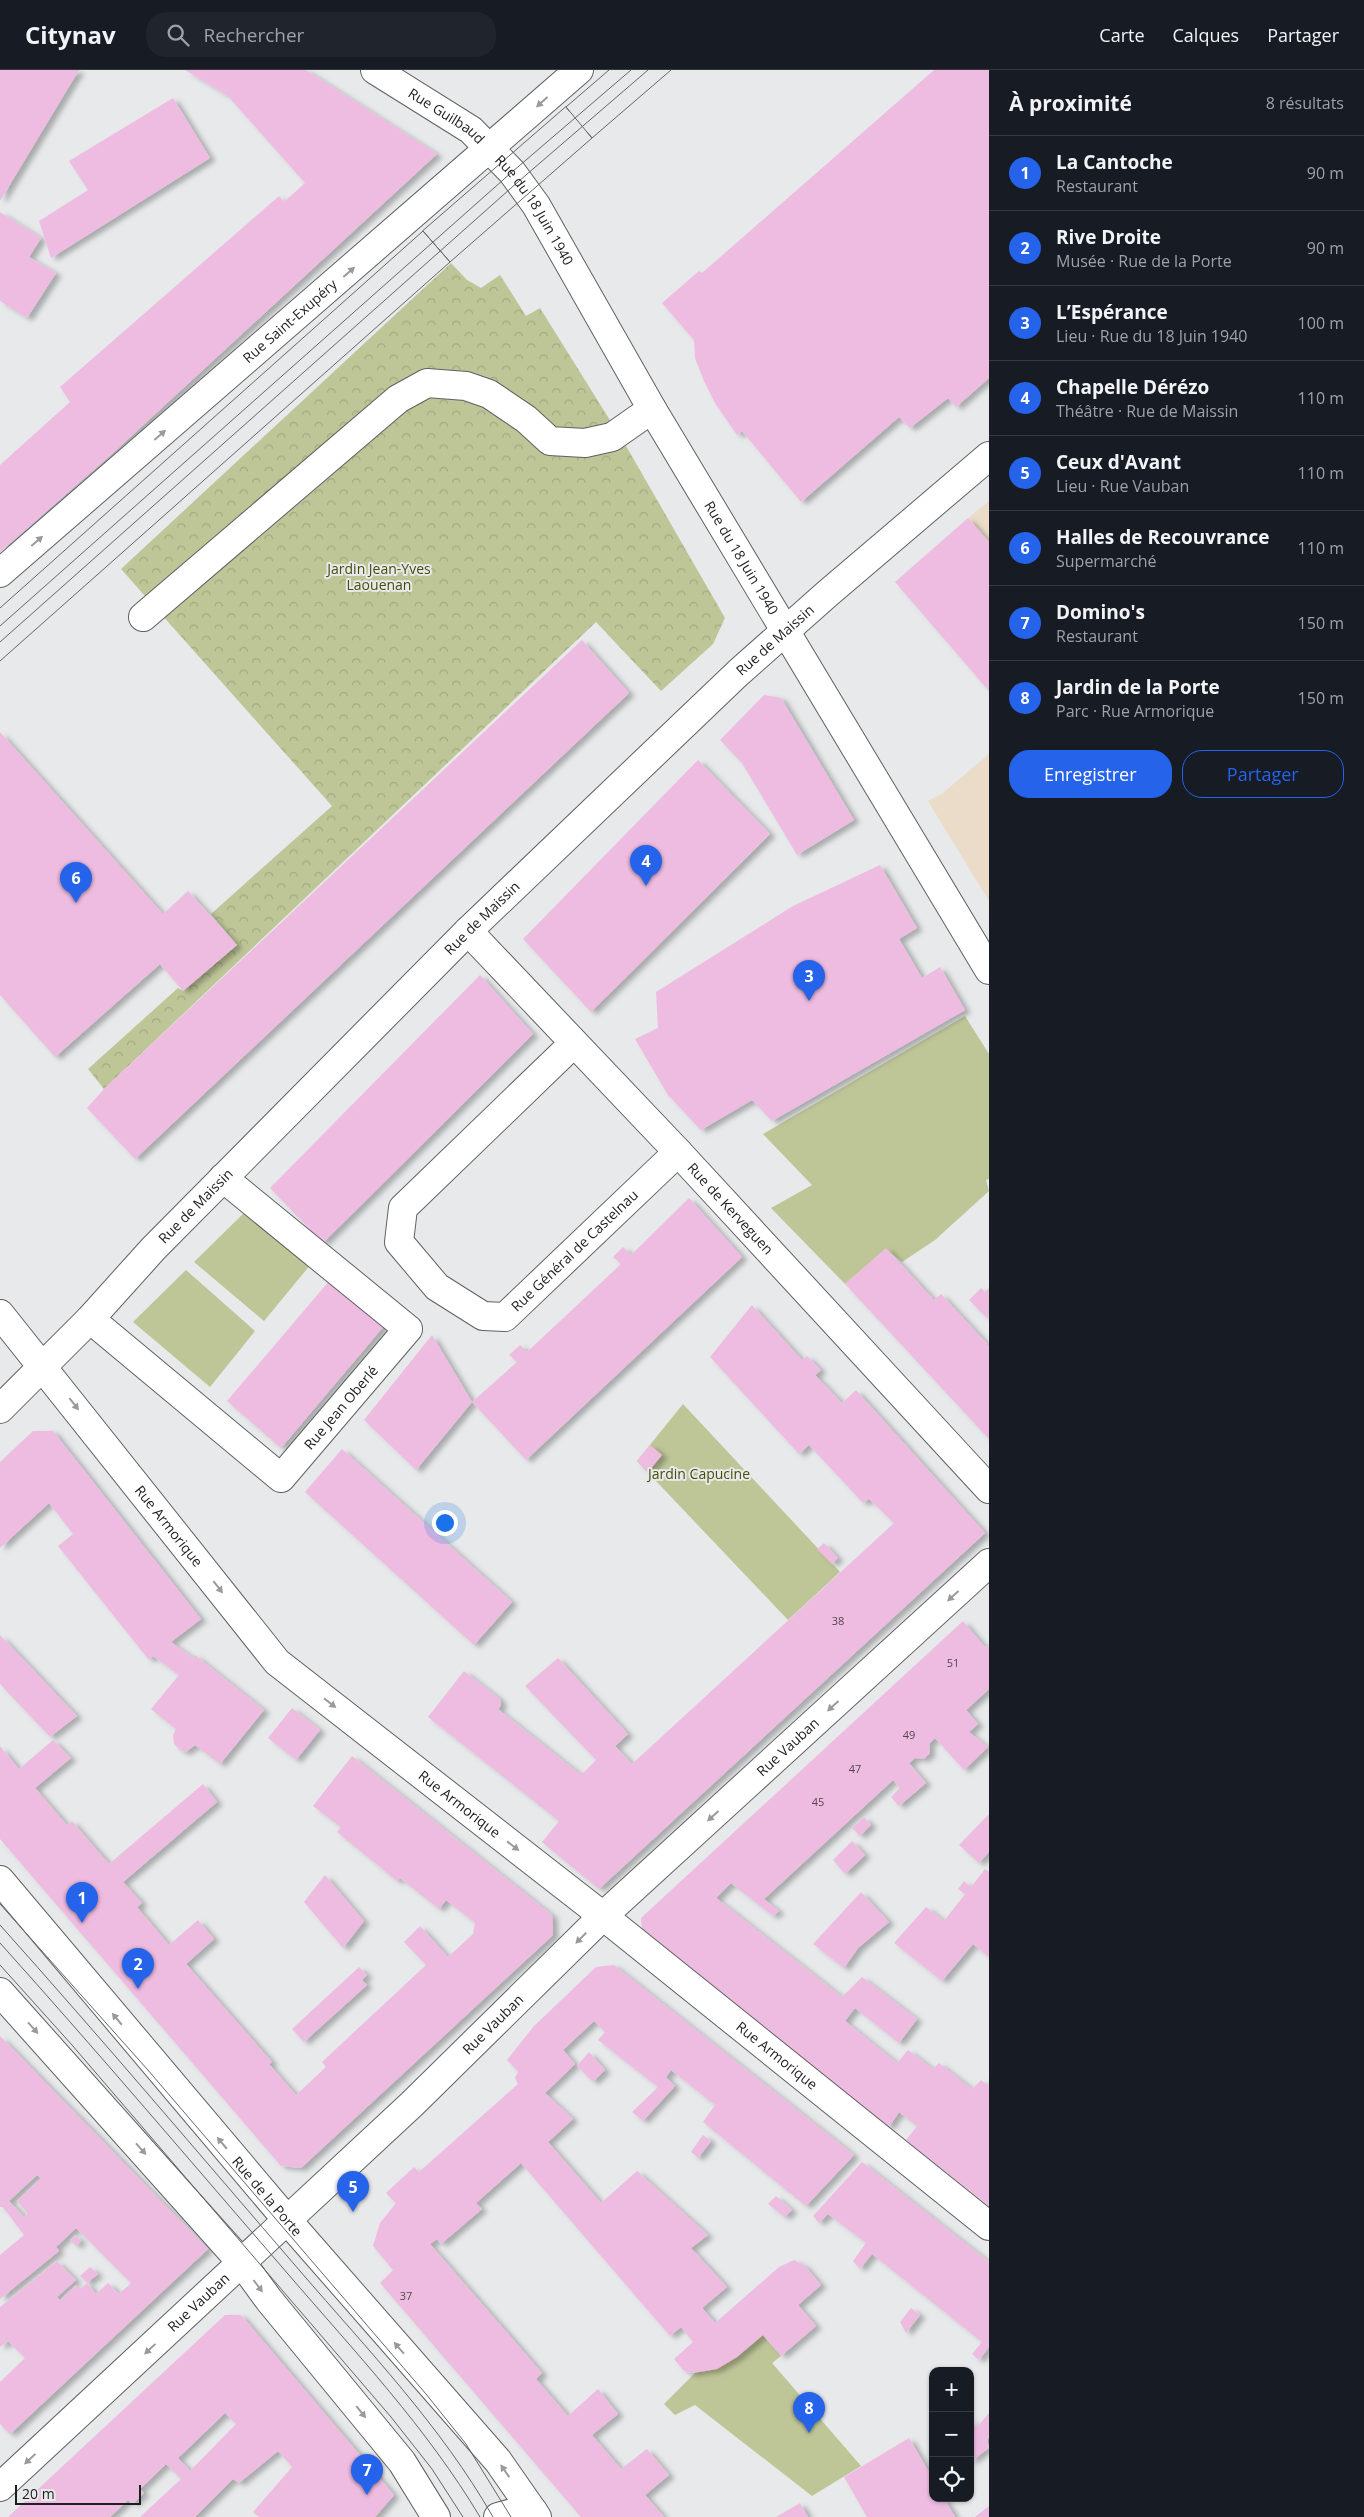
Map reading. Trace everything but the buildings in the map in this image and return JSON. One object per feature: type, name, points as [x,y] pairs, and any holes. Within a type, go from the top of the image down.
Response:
[{"type":"street","name":"Rue Guilbaud","points":[[375,70],[471,130],[491,148]]},
{"type":"street","name":"Rue Saint-Exupéry","points":[[0,573],[580,70]]},
{"type":"street","name":"Rue du 18 Juin 1940","points":[[491,148],[536,205],[652,409],[989,970]]},
{"type":"street","points":[[142,618],[398,399],[427,383],[466,386],[490,394],[526,419],[550,441],[585,444],[612,438],[652,409]]},
{"type":"street","name":"Rue de Maissin","points":[[0,1409],[90,1319],[153,1249],[222,1178],[468,932],[730,682],[786,631],[989,456]]},
{"type":"street","name":"Rue de Kerveguen","points":[[468,932],[678,1152],[989,1490]]},
{"type":"street","name":"Rue Général de Castelnau","points":[[573,1044],[403,1208],[399,1242],[437,1287],[483,1316],[505,1317],[678,1152]]},
{"type":"street","name":"Rue Jean Oberlé","points":[[90,1319],[281,1478],[408,1329],[222,1178]]},
{"type":"street","name":"Rue Armorique","points":[[0,1314],[44,1366],[277,1662],[603,1916],[989,2226]]},
{"type":"street","name":"Rue Vauban","points":[[0,2487],[412,2104],[603,1916],[989,1563]]},
{"type":"street","name":"Rue de la Porte","points":[[0,1880],[287,2220],[498,2461],[535,2514]]},
{"type":"street","points":[[0,1992],[242,2263],[269,2300],[402,2462],[436,2517]]},
{"type":"street","name":"Rue de la Porte","points":[[498,2517],[516,2512],[535,2514]]},
{"type":"shaded area","points":[[989,501],[989,542],[968,518]]},
{"type":"shaded area","points":[[989,754],[989,901],[928,801],[943,793]]},
{"type":"green space","name":"Jardin Jean-Yves Laouenan","points":[[451,263],[467,280],[481,288],[500,275],[526,316],[540,308],[626,446],[725,618],[713,644],[661,691],[596,622],[104,1089],[88,1069],[178,988],[183,991],[237,945],[211,914],[332,806],[121,569]]},
{"type":"green space","points":[[965,1016],[989,1054],[989,1179],[986,1180],[989,1191],[935,1240],[902,1262],[886,1249],[845,1284],[771,1208],[812,1185],[763,1134]]},
{"type":"green space","points":[[246,1211],[311,1264],[264,1321],[194,1262]]},
{"type":"green space","points":[[186,1270],[255,1331],[210,1387],[133,1322]]},
{"type":"green space","name":"Jardin Capucine","points":[[683,1404],[840,1572],[788,1620],[637,1461]]},
{"type":"green space","points":[[763,2335],[781,2356],[772,2363],[861,2466],[812,2496],[695,2405],[675,2415],[664,2404],[696,2372],[717,2368]]},
{"type":"tram line","points":[[569,111],[566,107],[609,70]]},
{"type":"tram line","points":[[0,626],[512,172],[631,70]]},
{"type":"tram line","points":[[0,642],[519,181],[648,70]]},
{"type":"tram line","points":[[587,132],[592,138],[671,70]]},
{"type":"tram line","points":[[566,107],[592,138],[450,262],[423,231],[566,107]]},
{"type":"tram line","points":[[0,608],[423,231],[450,262],[0,661]]},
{"type":"tram line","points":[[0,1904],[147,2069],[426,2394],[466,2444],[511,2517]]},
{"type":"tram line","points":[[0,1925],[427,2420],[473,2484],[493,2517]]},
{"type":"tram line","points":[[0,1943],[109,2066],[389,2391],[437,2452],[480,2517]]},
{"type":"tram line","points":[[0,1965],[72,2045],[391,2417],[432,2469],[463,2517]]},
{"type":"place","name":"Chapelle Dérézo","points":[[646,886]]},
{"type":"place","name":"Halles de Recouvrance","points":[[76,903]]},
{"type":"place","name":"L’Espérance","points":[[809,1001]]},
{"type":"place","name":"La Cantoche","points":[[82,1923]]},
{"type":"place","name":"Rive Droite","points":[[138,1989]]},
{"type":"place","name":"Ceux d'Avant","points":[[353,2212]]},
{"type":"place","name":"Jardin de la Porte","points":[[809,2433]]},
{"type":"place","name":"Domino's","points":[[367,2495]]}]
